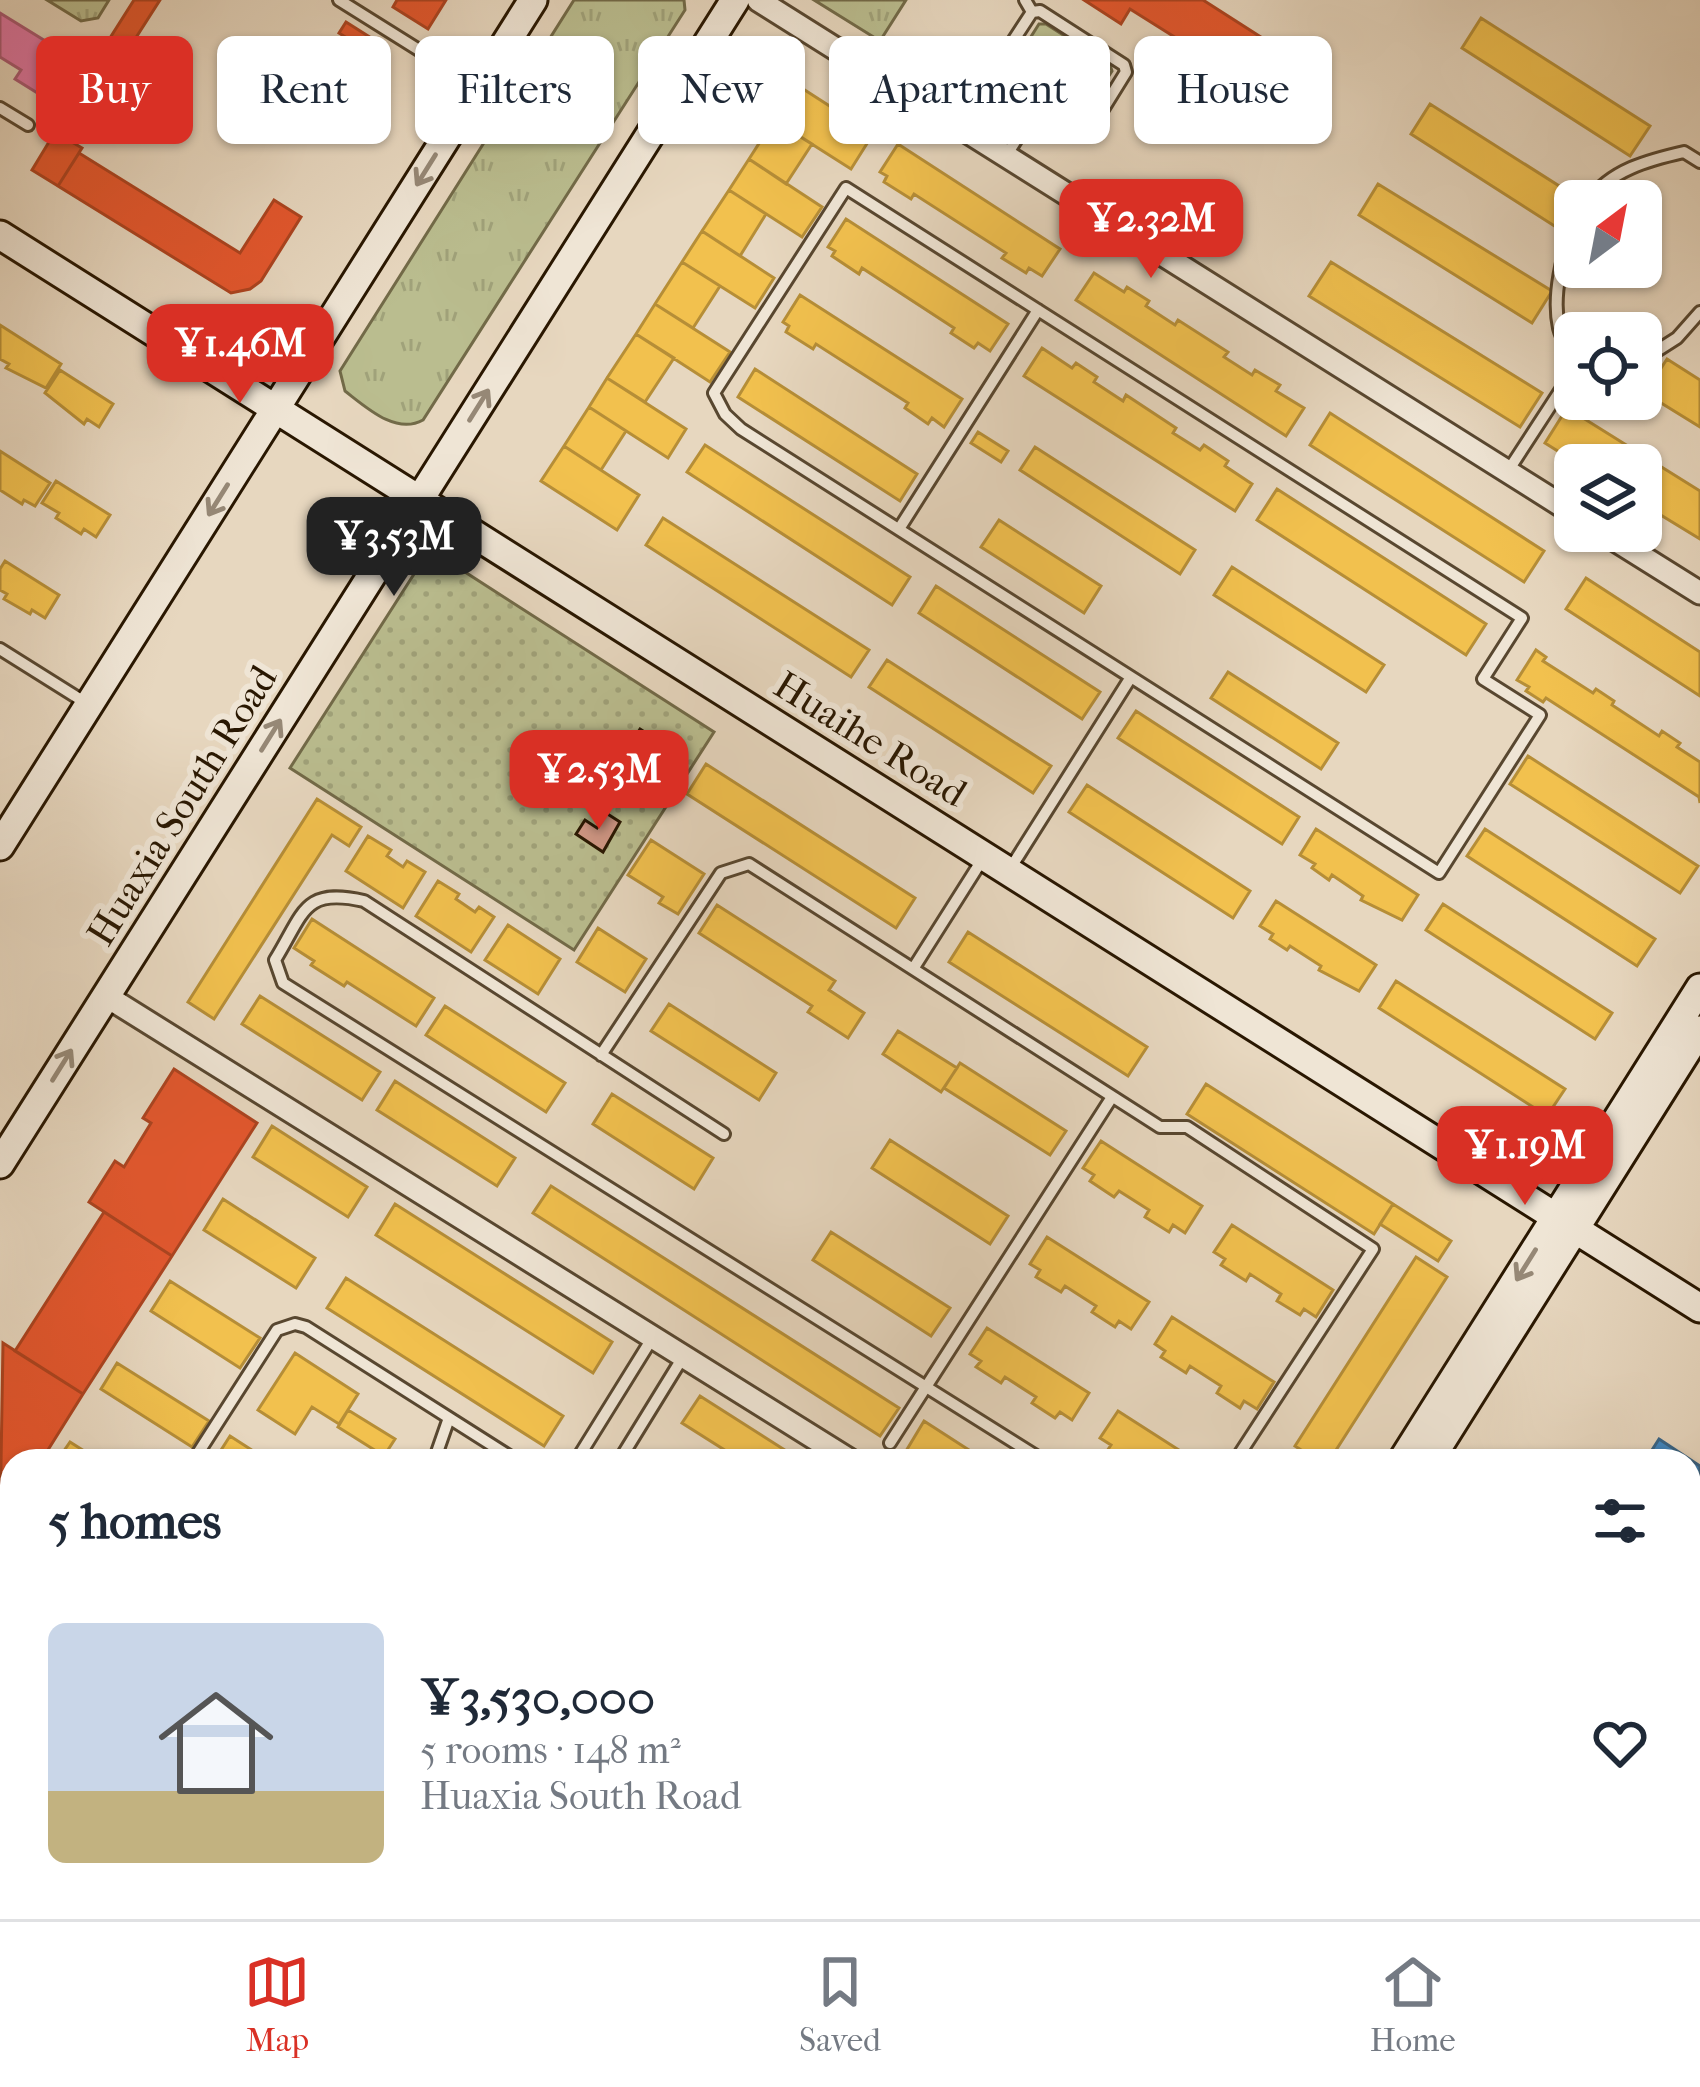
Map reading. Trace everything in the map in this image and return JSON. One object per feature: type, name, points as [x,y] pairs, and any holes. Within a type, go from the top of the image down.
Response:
[{"type":"street","points":[[510,36],[533,0]]},
{"type":"street","name":"Huaxia South Road","points":[[0,1164],[735,0]]},
{"type":"street","points":[[758,0],[1554,501]]},
{"type":"street","points":[[0,846],[442,144]]},
{"type":"street","name":"Huaihe Road","points":[[0,235],[1700,1308]]},
{"type":"street","points":[[1635,552],[1700,593]]},
{"type":"street","points":[[1436,1449],[1700,988]]},
{"type":"street","points":[[106,996],[832,1449]]},
{"type":"street","points":[[1410,1449],[1700,1030]]},
{"type":"lane","points":[[338,0],[415,48]]},
{"type":"lane","points":[[1013,36],[1028,6],[1080,36]]},
{"type":"lane","points":[[1110,55],[1124,64],[1126,72],[1110,98]]},
{"type":"lane","points":[[0,108],[28,125]]},
{"type":"lane","points":[[1006,156],[1014,144]]},
{"type":"lane","points":[[1612,180],[1645,161],[1684,152],[1700,162]]},
{"type":"lane","points":[[846,188],[1038,310],[1522,618],[1483,679],[1540,716],[1439,873],[742,429],[725,414],[714,393],[846,188]]},
{"type":"lane","points":[[899,529],[1038,310]]},
{"type":"lane","points":[[1662,348],[1700,312]]},
{"type":"lane","points":[[1508,472],[1554,399]]},
{"type":"lane","points":[[0,649],[89,705]]},
{"type":"lane","points":[[913,969],[996,864],[1131,676]]},
{"type":"lane","points":[[602,1054],[722,873],[749,864],[1160,1127],[1187,1127],[1373,1249],[1243,1449]]},
{"type":"lane","points":[[724,1134],[364,902],[336,895],[319,897],[309,905],[275,960],[283,983],[1025,1449]]},
{"type":"lane","points":[[890,1443],[1112,1096]]},
{"type":"lane","points":[[201,1449],[277,1330],[295,1324],[498,1449]]},
{"type":"lane","points":[[583,1449],[652,1337]]},
{"type":"lane","points":[[626,1449],[683,1357]]},
{"type":"lane","points":[[438,1449],[449,1418]]},
{"type":"green space","points":[[47,0],[109,0],[98,18],[81,21]]},
{"type":"green space","points":[[574,0],[684,0],[685,10],[668,36],[638,36],[638,84],[614,121],[614,36],[551,36]]},
{"type":"green space","points":[[814,0],[906,0],[883,36],[872,36]]},
{"type":"green space","points":[[1039,24],[1046,24],[1065,36],[1031,36]]},
{"type":"green space","points":[[483,144],[599,144],[423,420],[403,424],[382,418],[345,391],[340,371]]},
{"type":"green space","points":[[440,561],[454,565],[714,732],[574,950],[290,768],[416,571]]},
{"type":"building: Homes","points":[[1481,18],[1650,126],[1630,156],[1462,48]]},
{"type":"building: Homes","points":[[805,90],[829,106],[829,144],[867,144],[851,169],[805,140]]},
{"type":"building: Homes","points":[[1430,104],[1554,183],[1554,226],[1411,134]]},
{"type":"building: Homes","points":[[805,140],[812,144],[786,184],[749,159],[759,144],[805,144]]},
{"type":"building: Homes","points":[[898,144],[1060,249],[1042,276],[1029,268],[1026,273],[1002,258],[1006,253],[914,194],[911,199],[884,182],[887,176],[880,172]]},
{"type":"building: Homes","points":[[749,159],[822,207],[802,237],[729,190]]},
{"type":"building: Homes","points":[[1378,184],[1552,291],[1532,323],[1359,215]]},
{"type":"building: Homes","points":[[729,190],[766,214],[740,256],[702,231]]},
{"type":"building: Homes","points":[[846,219],[1008,324],[990,351],[978,343],[974,348],[951,333],[954,328],[862,268],[859,274],[832,256],[835,251],[828,247]]},
{"type":"building: Homes","points":[[702,231],[774,278],[755,308],[682,262]]},
{"type":"building: Homes","points":[[682,262],[720,286],[693,328],[655,304]]},
{"type":"building: Homes","points":[[1331,262],[1542,393],[1520,427],[1309,296]]},
{"type":"building: Homes","points":[[1094,273],[1124,292],[1127,287],[1175,325],[1178,320],[1228,352],[1224,357],[1252,375],[1255,370],[1280,385],[1276,391],[1304,408],[1286,436],[1076,300]]},
{"type":"building: Homes","points":[[800,295],[962,399],[944,427],[932,418],[928,424],[905,408],[908,403],[816,344],[813,349],[786,332],[789,326],[783,322]]},
{"type":"building: Homes","points":[[655,304],[730,352],[710,382],[636,334]]},
{"type":"building: Homes","points":[[0,325],[61,364],[46,388],[6,368],[9,364],[0,359]]},
{"type":"building: Homes","points":[[636,334],[674,358],[645,402],[607,378]]},
{"type":"building: Homes","points":[[1042,348],[1072,368],[1076,363],[1123,401],[1126,395],[1200,450],[1204,445],[1228,461],[1225,466],[1252,484],[1235,511],[1024,376]]},
{"type":"building: Homes","points":[[1667,359],[1700,380],[1700,427],[1662,404],[1662,367]]},
{"type":"building: Homes","points":[[755,369],[917,474],[900,501],[738,397]]},
{"type":"building: Homes","points":[[60,370],[113,404],[99,427],[87,419],[84,424],[45,393]]},
{"type":"building: Homes","points":[[607,378],[686,429],[668,458],[589,407]]},
{"type":"building: Homes","points":[[589,407],[626,431],[601,470],[564,446]]},
{"type":"building: Homes","points":[[1330,413],[1544,551],[1524,582],[1310,445]]},
{"type":"building: Homes","points":[[1559,420],[1586,420],[1625,444],[1554,444],[1554,449],[1545,443]]},
{"type":"building: Homes","points":[[978,432],[1008,451],[1001,462],[971,443]]},
{"type":"building: Homes","points":[[705,445],[910,577],[892,605],[687,472]]},
{"type":"building: Homes","points":[[564,446],[639,495],[617,530],[541,481]]},
{"type":"building: Homes","points":[[1035,447],[1195,550],[1180,574],[1020,470]]},
{"type":"building: Homes","points":[[0,451],[50,483],[35,506],[0,490]]},
{"type":"building: Homes","points":[[1662,467],[1700,491],[1700,539],[1662,516]]},
{"type":"building: Homes","points":[[56,481],[110,515],[96,537],[84,529],[81,534],[42,503]]},
{"type":"building: Homes","points":[[1277,489],[1486,624],[1466,655],[1257,520]]},
{"type":"building: Homes","points":[[663,518],[869,650],[851,677],[646,545]]},
{"type":"building: Homes","points":[[999,520],[1101,586],[1084,613],[981,547]]},
{"type":"building: Homes","points":[[5,561],[59,595],[45,618],[4,599],[7,594],[0,590],[0,569]]},
{"type":"building: Homes","points":[[1232,567],[1384,665],[1366,692],[1214,595]]},
{"type":"building: Homes","points":[[1586,578],[1700,652],[1700,696],[1566,609]]},
{"type":"building: Homes","points":[[936,586],[1100,692],[1082,719],[919,613]]},
{"type":"building: Homes","points":[[1536,650],[1546,657],[1543,661],[1593,693],[1596,689],[1659,736],[1662,731],[1680,743],[1677,747],[1700,762],[1700,803],[1699,797],[1546,698],[1543,702],[1526,691],[1529,687],[1517,680]]},
{"type":"building: Homes","points":[[887,660],[1051,766],[1033,793],[869,687]]},
{"type":"building: Homes","points":[[1228,672],[1338,743],[1321,769],[1211,698]]},
{"type":"building: Homes","points":[[1136,711],[1299,817],[1282,844],[1118,738]]},
{"type":"building: Homes","points":[[1528,756],[1698,866],[1680,893],[1510,784]]},
{"type":"building: Homes","points":[[706,764],[915,898],[896,928],[687,794]]},
{"type":"building: Homes","points":[[1087,785],[1250,891],[1233,918],[1069,812]]},
{"type":"building: Homes","points":[[317,799],[361,827],[349,846],[332,835],[214,1019],[188,1002]]},
{"type":"building: Homes","points":[[1316,829],[1418,895],[1402,920],[1361,900],[1363,896],[1332,875],[1329,880],[1312,868],[1315,864],[1300,855]]},
{"type":"building: Homes","points":[[1485,829],[1655,939],[1637,966],[1467,856]]},
{"type":"building: Homes","points":[[368,836],[391,850],[387,856],[403,867],[407,861],[425,872],[403,908],[346,871]]},
{"type":"building: Homes","points":[[651,840],[704,874],[678,914],[659,903],[663,897],[628,875]]},
{"type":"building: Homes","points":[[438,881],[475,912],[479,907],[494,917],[471,952],[416,916]]},
{"type":"building: Homes","points":[[1276,901],[1376,965],[1359,991],[1319,970],[1321,966],[1290,946],[1287,950],[1270,939],[1273,934],[1260,926]]},
{"type":"building: Homes","points":[[1443,904],[1612,1013],[1595,1039],[1426,930]]},
{"type":"building: Homes","points":[[717,905],[835,981],[829,990],[864,1013],[848,1038],[808,1012],[812,1006],[699,933]]},
{"type":"building: Homes","points":[[312,919],[434,998],[416,1026],[311,965],[314,961],[294,948]]},
{"type":"building: Homes","points":[[508,925],[560,959],[538,994],[485,960]]},
{"type":"building: Homes","points":[[598,928],[646,959],[625,992],[577,962]]},
{"type":"building: Homes","points":[[968,932],[1147,1047],[1128,1076],[949,962]]},
{"type":"building: Homes","points":[[1396,981],[1565,1089],[1547,1116],[1379,1008]]},
{"type":"building: Homes","points":[[260,996],[380,1072],[362,1100],[242,1024]]},
{"type":"building: Homes","points":[[669,1004],[776,1073],[759,1100],[651,1031]]},
{"type":"building: Homes","points":[[445,1006],[565,1083],[546,1112],[426,1035]]},
{"type":"building: Homes","points":[[898,1031],[957,1068],[941,1092],[883,1054]]},
{"type":"building: Homes","points":[[960,1063],[1066,1131],[1050,1155],[944,1088]]},
{"type":"building: Homes","points":[[395,1081],[515,1158],[497,1186],[377,1110]]},
{"type":"building: Homes","points":[[1206,1084],[1393,1204],[1374,1234],[1187,1114]]},
{"type":"building: Homes","points":[[612,1094],[713,1158],[694,1189],[593,1124]]},
{"type":"building: Homes","points":[[272,1126],[367,1187],[348,1217],[253,1157]]},
{"type":"building: Homes","points":[[890,1140],[1008,1216],[990,1244],[872,1168]]},
{"type":"building: Homes","points":[[1101,1141],[1202,1206],[1185,1233],[1173,1225],[1169,1232],[1145,1217],[1149,1210],[1119,1191],[1114,1197],[1090,1181],[1094,1175],[1083,1168]]},
{"type":"building: Homes","points":[[551,1186],[899,1408],[880,1436],[533,1213]]},
{"type":"building: Homes","points":[[223,1199],[315,1258],[296,1288],[204,1230]]},
{"type":"building: Homes","points":[[395,1204],[612,1342],[593,1373],[376,1235]]},
{"type":"building: Homes","points":[[1393,1204],[1451,1241],[1438,1261],[1380,1224]]},
{"type":"building: Homes","points":[[1232,1225],[1333,1290],[1316,1317],[1304,1309],[1300,1315],[1277,1301],[1281,1294],[1250,1274],[1246,1281],[1221,1265],[1225,1259],[1214,1252]]},
{"type":"building: Homes","points":[[831,1232],[950,1308],[931,1336],[813,1260]]},
{"type":"building: Homes","points":[[1047,1237],[1149,1302],[1131,1329],[1119,1321],[1115,1327],[1092,1312],[1096,1306],[1065,1286],[1061,1292],[1036,1277],[1040,1270],[1030,1264]]},
{"type":"building: Homes","points":[[1416,1257],[1447,1277],[1337,1449],[1295,1446]]},
{"type":"building: Homes","points":[[346,1278],[563,1416],[544,1446],[327,1308]]},
{"type":"building: Homes","points":[[170,1281],[260,1338],[240,1368],[151,1311]]},
{"type":"building: Homes","points":[[1172,1317],[1274,1382],[1257,1409],[1244,1401],[1240,1408],[1217,1393],[1221,1386],[1190,1366],[1186,1373],[1161,1357],[1165,1351],[1155,1344]]},
{"type":"building: Homes","points":[[987,1328],[1089,1393],[1072,1420],[1060,1412],[1055,1418],[1032,1403],[1036,1397],[1005,1377],[1001,1383],[976,1367],[981,1361],[970,1354]]},
{"type":"building: Homes","points":[[295,1353],[358,1394],[339,1424],[312,1407],[295,1434],[258,1410]]},
{"type":"building: Homes","points":[[117,1363],[209,1421],[192,1447],[101,1389]]},
{"type":"building: Homes","points":[[700,1396],[783,1449],[723,1449],[682,1423]]},
{"type":"building: Homes","points":[[348,1410],[395,1439],[389,1449],[373,1449],[338,1427]]},
{"type":"building: Homes","points":[[1118,1411],[1177,1449],[1108,1449],[1111,1445],[1100,1438]]},
{"type":"building: Homes","points":[[924,1421],[967,1449],[907,1449]]},
{"type":"building: Homes","points":[[230,1436],[250,1449],[222,1449]]},
{"type":"building: Shops","points":[[134,0],[160,0],[137,36],[111,36]]},
{"type":"building: Shops","points":[[397,0],[446,0],[428,29],[393,7]]},
{"type":"building: Shops","points":[[1084,0],[1203,0],[1259,36],[1173,36],[1130,9],[1121,24]]},
{"type":"building: Shops","points":[[346,22],[368,36],[344,36],[339,33]]},
{"type":"building: Shops","points":[[48,144],[82,148],[58,186],[32,170]]},
{"type":"building: Shops","points":[[79,153],[240,253],[274,200],[301,217],[261,281],[231,293],[58,186]]},
{"type":"building: Shops","points":[[174,1069],[257,1123],[172,1256],[89,1202],[115,1161],[124,1167],[151,1123],[143,1118]]},
{"type":"building: Shops","points":[[104,1212],[172,1256],[83,1394],[15,1351]]},
{"type":"building: Shops","points":[[3,1343],[83,1394],[49,1449],[1,1449]]},
{"type":"building: Schools","points":[[1659,1439],[1674,1449],[1653,1449]]},
{"type":"building: Health","points":[[0,13],[37,36],[36,92],[15,79],[21,70],[0,57]]},
{"type":"building: Other","points":[[640,729],[664,745],[646,773],[622,758]]},
{"type":"building: Other","points":[[606,813],[620,822],[603,852],[576,834],[585,820],[597,828]]}]
